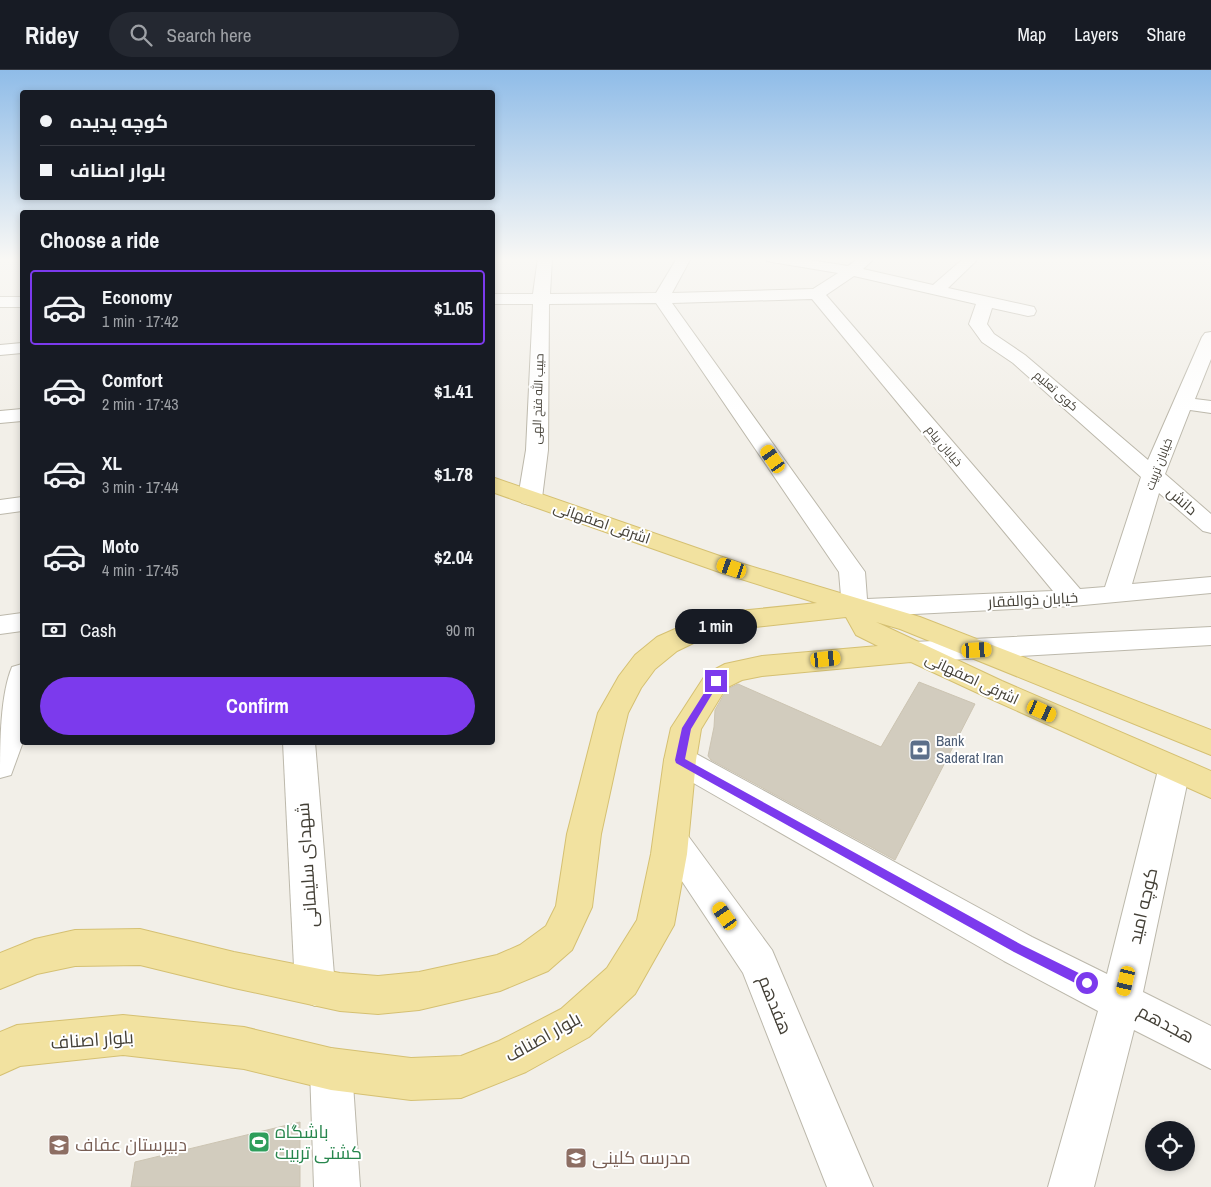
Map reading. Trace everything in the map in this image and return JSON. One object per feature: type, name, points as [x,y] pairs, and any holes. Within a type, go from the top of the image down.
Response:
[{"type":"main road","name":"اشرفی اصفهانی","points":[[495,485],[732,568],[910,624],[1211,743]]},
{"type":"main road","name":"اشرفی اصفهانی","points":[[855,608],[866,629],[1174,770],[1211,785]]},
{"type":"main road","points":[[0,972],[35,957],[75,948],[140,947],[315,987],[340,992],[378,995],[419,991],[500,973],[534,958],[559,938],[574,907],[584,834],[613,714],[629,683],[645,662],[667,644],[701,628],[729,621],[855,608]]},
{"type":"main road","name":"بلوار اصناف","points":[[0,1054],[18,1046],[123,1035],[244,1048],[331,1069],[410,1079],[461,1077],[511,1057],[575,1023],[621,982],[655,925],[671,839],[680,760],[686,728],[716,681],[735,672],[762,666],[914,652]]},
{"type":"street","name":"حبیب الله فتح الهی","points":[[530,498],[537,450],[541,310]]},
{"type":"street","points":[[670,310],[852,572],[855,608]]},
{"type":"street","name":"خیابان پیام","points":[[830,310],[1073,598]]},
{"type":"street","name":"کوی تعلیم","points":[[981,310],[978,324],[988,338],[1019,359],[1152,476]]},
{"type":"street","name":"خیابان تربیت","points":[[1116,594],[1152,476],[1211,337]]},
{"type":"street","points":[[0,350],[20,348]]},
{"type":"street","points":[[1184,403],[1211,408]]},
{"type":"street","points":[[0,417],[20,415]]},
{"type":"street","name":"دانش","points":[[1152,476],[1211,526]]},
{"type":"street","points":[[0,507],[20,504]]},
{"type":"street","name":"خیابان ذوالفقار","points":[[855,608],[1073,598],[1211,585]]},
{"type":"street","points":[[0,625],[20,622]]},
{"type":"street","points":[[914,652],[1211,636]]},
{"type":"street","points":[[0,766],[16,734],[20,694]]},
{"type":"street","name":"شهدای سلیمانی","points":[[299,745],[315,987]]},
{"type":"street","name":"هجدهم","points":[[680,760],[1018,949],[1122,1000],[1211,1048]]},
{"type":"street","name":"کوچه امید","points":[[1071,1187],[1122,1000],[1174,770]]},
{"type":"street","name":"هفدهم","points":[[671,839],[758,963],[850,1187]]},
{"type":"street","points":[[331,1069],[336,1187]]},
{"type":"building","points":[[919,682],[975,704],[895,860],[711,760],[708,756],[714,727],[715,710],[727,689],[738,684],[881,747]]},
{"type":"building","name":"باشگاه کشتی تربیت","points":[[300,1122],[300,1187],[131,1187],[135,1162]]},
{"type":"place","name":"Bank Saderat Iran","points":[[920,750]]},
{"type":"place","name":"باشگاه کشتی تربیت","points":[[259,1142]]},
{"type":"place","name":"دبیرستان عفاف","points":[[59,1145]]},
{"type":"place","name":"مدرسه کلینی","points":[[576,1158]]},
{"type":"route","points":[[716,681],[686,728],[680,760],[1018,949],[1087,983]]}]
